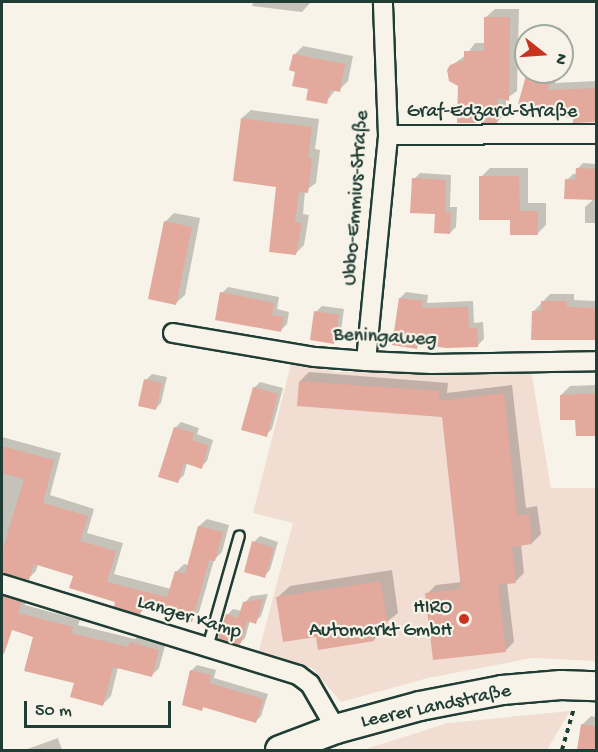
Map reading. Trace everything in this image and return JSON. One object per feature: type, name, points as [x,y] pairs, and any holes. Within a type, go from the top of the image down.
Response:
[{"type":"main road","name":"Leerer Landstraße","points":[[280,750],[336,729],[420,706],[502,690],[589,686]]},
{"type":"street","name":"Ubbo-Emmius-Straße","points":[[366,361],[388,135],[383,2]]},
{"type":"street","name":"Graf-Edzard-Straße","points":[[388,135],[597,134]]},
{"type":"street","name":"Beningaweg","points":[[173,333],[315,357],[366,361],[432,364],[597,362]]},
{"type":"street","name":"Langer Kamp","points":[[2,584],[298,675],[310,684],[336,729]]},
{"type":"lane","points":[[207,647],[239,535]]},
{"type":"path","points":[[562,750],[589,686]]},
{"type":"shaded area","points":[[291,364],[339,372],[531,371],[551,488],[596,488],[596,661],[532,658],[428,678],[341,702],[312,668],[258,654],[293,523],[253,513]]},
{"type":"shaded area","points":[[570,711],[547,750],[363,750],[448,723]]},
{"type":"building","points":[[484,17],[510,17],[509,101],[498,98],[497,123],[457,123],[458,86],[449,81],[447,70],[450,65],[464,60],[464,51],[484,51]]},
{"type":"building","points":[[293,54],[345,64],[340,92],[330,90],[327,104],[306,100],[308,89],[292,86],[295,72],[289,70]]},
{"type":"building","points":[[524,84],[550,84],[548,90],[597,88],[597,122],[573,123],[573,119],[518,104]]},
{"type":"building","points":[[241,118],[312,127],[308,157],[312,158],[308,193],[299,192],[295,222],[302,223],[296,255],[269,252],[276,187],[233,181]]},
{"type":"building","points":[[576,168],[597,169],[597,200],[564,199],[565,179],[575,180]]},
{"type":"building","points":[[479,176],[519,176],[520,211],[538,211],[538,235],[510,235],[510,220],[479,220]]},
{"type":"building","points":[[412,178],[446,180],[445,212],[451,213],[450,234],[434,233],[435,214],[410,213]]},
{"type":"building","points":[[164,221],[192,227],[176,305],[148,299]]},
{"type":"building","points":[[220,292],[274,303],[272,315],[284,317],[281,332],[215,320]]},
{"type":"building","points":[[399,298],[423,301],[422,308],[468,307],[469,328],[477,328],[478,347],[446,348],[418,344],[417,349],[392,345]]},
{"type":"building","points":[[541,301],[567,301],[567,307],[597,308],[597,340],[531,340],[532,311],[541,311]]},
{"type":"building","points":[[314,311],[339,315],[334,344],[310,340]]},
{"type":"building","points":[[144,379],[162,383],[156,410],[138,406]]},
{"type":"building","points":[[299,381],[440,391],[439,401],[504,393],[517,516],[529,514],[532,544],[512,547],[516,583],[498,585],[506,652],[433,660],[425,593],[461,589],[442,417],[297,406]]},
{"type":"building","points":[[253,387],[278,394],[267,437],[241,430]]},
{"type":"building","points":[[597,393],[597,436],[576,436],[575,420],[560,420],[560,395]]},
{"type":"building","points":[[174,427],[194,433],[192,440],[208,445],[202,469],[184,463],[178,483],[158,477]]},
{"type":"building","points":[[2,446],[54,460],[43,503],[88,516],[80,541],[116,551],[107,582],[167,597],[175,571],[185,574],[198,526],[223,532],[215,561],[209,560],[192,622],[142,607],[140,615],[114,607],[115,602],[69,588],[73,576],[34,564],[29,580],[2,573],[2,552],[24,479],[2,473]]},
{"type":"building","points":[[252,541],[274,548],[265,578],[244,572]]},
{"type":"building","points":[[381,581],[388,626],[372,628],[374,641],[318,650],[316,637],[283,642],[276,597]]},
{"type":"building","points":[[2,596],[22,602],[18,613],[73,627],[71,633],[128,647],[130,642],[159,650],[152,677],[113,667],[103,706],[70,697],[74,683],[24,671],[33,637],[12,630],[4,654],[2,653]]},
{"type":"building","points":[[263,599],[256,624],[247,621],[240,645],[218,639],[226,614],[238,618],[243,602]]},
{"type":"building","points":[[190,670],[211,675],[209,683],[263,699],[256,723],[203,707],[202,711],[182,705]]},
{"type":"building","points":[[581,724],[597,727],[597,750],[577,750]]},
{"type":"place","name":"HIRO Automarkt GmbH","points":[[464,619]]}]
